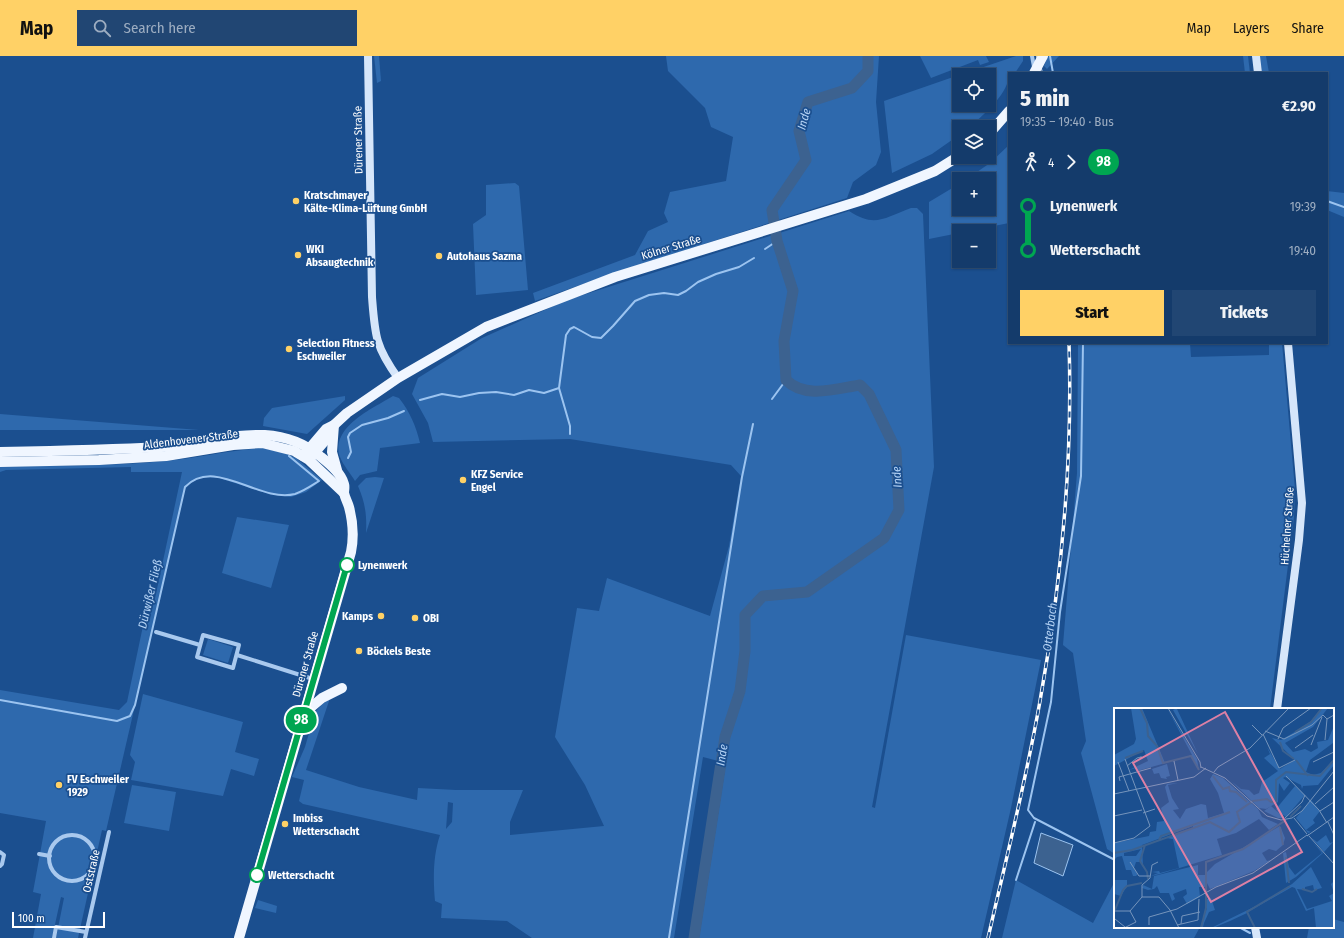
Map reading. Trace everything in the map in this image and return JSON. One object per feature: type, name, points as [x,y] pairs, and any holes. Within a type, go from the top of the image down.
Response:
[{"type":"main road","points":[[1034,71],[1043,56]]},
{"type":"main road","points":[[996,126],[1008,112]]},
{"type":"main road","name":"Kölner Straße","points":[[398,378],[486,327],[539,305],[615,277],[866,199],[935,171],[952,160]]},
{"type":"main road","points":[[309,454],[326,429],[334,425],[347,413],[398,378]]},
{"type":"main road","points":[[334,425],[332,452],[338,472]]},
{"type":"main road","name":"Aldenhovener Straße","points":[[0,452],[96,451],[166,447],[231,436],[263,434],[289,439],[309,454],[344,493]]},
{"type":"main road","name":"Aldenhovener Straße","points":[[0,462],[99,460],[166,456],[233,445],[262,443],[309,454]]},
{"type":"main road","name":"Dürener Straße","points":[[238,938],[353,543],[352,520],[344,493],[345,485],[338,472],[309,454]]},
{"type":"main road","points":[[303,714],[322,698],[342,688]]},
{"type":"street","name":"Dürener Straße","points":[[368,56],[372,291],[375,331],[380,350],[398,378]]},
{"type":"street","points":[[1032,56],[1034,71]]},
{"type":"street","points":[[1256,56],[1258,72]]},
{"type":"street","name":"Hüchelner Straße","points":[[1277,708],[1298,554],[1302,503],[1288,344]]},
{"type":"street","points":[[156,632],[200,645]]},
{"type":"street","points":[[203,635],[240,646],[237,655],[233,668],[197,657],[203,635]]},
{"type":"street","points":[[237,655],[313,679]]},
{"type":"street","name":"Oststraße","points":[[85,938],[109,832]]},
{"type":"street","points":[[66,836],[81,837],[92,847],[95,856],[92,869],[84,877],[75,881],[67,880],[58,875],[50,863],[50,856],[51,849],[57,842],[66,836]]},
{"type":"street","points":[[0,852],[4,855],[0,866]]},
{"type":"street","points":[[39,854],[50,856]]},
{"type":"street","points":[[94,864],[102,865]]},
{"type":"street","points":[[54,938],[56,928],[86,932]]},
{"type":"street","points":[[1255,928],[1257,938]]},
{"type":"shaded area","points":[[374,56],[379,56],[381,81],[377,83]]},
{"type":"shaded area","points":[[666,56],[879,56],[876,102],[881,152],[876,165],[853,182],[847,198],[614,273],[535,301],[533,293],[635,255],[648,231],[668,222],[664,213],[670,192],[726,181],[733,137],[711,127],[705,108],[668,71]]},
{"type":"shaded area","points":[[920,56],[986,56],[989,62],[980,65],[978,60],[957,68],[952,68],[952,70],[931,78]]},
{"type":"shaded area","points":[[1016,56],[1023,56],[1023,61],[1016,72],[1008,72],[1008,81],[996,102],[996,68],[981,68]]},
{"type":"shaded area","points":[[1048,56],[1059,56],[1047,69],[1044,66]]},
{"type":"shaded area","points":[[1243,56],[1248,56],[1250,72],[1245,72]]},
{"type":"shaded area","points":[[1260,56],[1266,56],[1269,72],[1262,72]]},
{"type":"shaded area","points":[[952,77],[952,112],[986,112],[978,120],[952,120],[952,140],[932,154],[892,173],[884,101]]},
{"type":"shaded area","points":[[1008,146],[1008,223],[996,226],[996,224],[952,224],[952,234],[929,239],[929,202],[952,188],[952,216],[996,216],[996,172],[977,172],[989,164],[996,164],[996,157]]},
{"type":"shaded area","points":[[515,183],[519,186],[528,290],[476,295],[473,224],[486,215],[486,185]]},
{"type":"shaded area","points":[[1328,191],[1344,193],[1344,217],[1328,210]]},
{"type":"shaded area","points":[[911,208],[917,208],[923,214],[934,467],[872,807],[875,808],[906,635],[1041,660],[1011,808],[981,938],[699,938],[726,763],[703,757],[674,938],[532,938],[507,921],[441,918],[442,904],[435,901],[434,885],[435,859],[440,835],[303,804],[299,801],[304,780],[292,777],[305,747],[315,712],[331,695],[306,770],[359,787],[417,800],[418,788],[456,790],[523,790],[510,822],[510,835],[604,826],[585,785],[555,737],[577,608],[599,611],[607,578],[710,616],[729,546],[741,476],[731,465],[570,439],[433,442],[428,423],[412,394],[418,378],[482,338],[567,300],[849,211],[866,219],[880,220]],"holes":[[[448,802],[453,803],[452,822],[446,829]]]},
{"type":"shaded area","points":[[1078,344],[1190,344],[1191,357],[1269,355],[1269,344],[1282,344],[1295,489],[1294,517],[1270,708],[1114,708],[1114,853],[1107,849],[1081,753],[1086,741],[1073,653],[1063,645],[1077,473]]},
{"type":"shaded area","points":[[345,396],[345,400],[307,434],[263,426],[264,418],[272,408]]},
{"type":"shaded area","points":[[393,396],[399,398],[409,414],[417,431],[420,443],[380,448],[377,471],[360,475],[355,481],[340,457],[339,446],[341,437],[355,420]]},
{"type":"shaded area","points":[[0,414],[199,430],[0,430]]},
{"type":"shaded area","points":[[262,448],[285,453],[296,458],[322,480],[306,492],[291,497],[266,493],[219,478],[203,477],[190,483],[185,489],[106,831],[102,830],[78,938],[56,938],[64,898],[61,897],[52,938],[33,938],[41,894],[33,892],[46,821],[0,813],[0,690],[119,710],[127,702],[148,602],[154,603],[182,472],[131,472],[131,467],[6,470],[0,472],[0,466],[144,463]]},
{"type":"shaded area","points":[[366,478],[384,478],[366,533],[365,509],[358,486]]},
{"type":"shaded area","points":[[237,517],[289,525],[271,588],[222,573]]},
{"type":"shaded area","points":[[208,639],[233,647],[228,663],[203,655]]},
{"type":"shaded area","name":"FV Eschweiler 1929","points":[[143,694],[243,722],[235,752],[259,759],[254,776],[231,769],[223,796],[131,780],[135,762],[130,755]]},
{"type":"shaded area","points":[[132,785],[176,792],[169,831],[124,823]]},
{"type":"shaded area","points":[[1041,833],[1073,845],[1063,876],[1034,863]]},
{"type":"shaded area","points":[[1016,880],[1093,923],[1114,883],[1114,928],[1199,928],[1194,938],[1002,938]]},
{"type":"shaded area","points":[[258,900],[277,906],[276,913],[255,908]]},
{"type":"shaded area","points":[[1334,919],[1344,922],[1344,938],[1307,938],[1309,928],[1334,928]]},
{"type":"waterway","name":"Inde","points":[[694,938],[725,737],[740,691],[745,651],[745,615],[763,596],[807,592],[884,538],[899,510],[896,450],[869,394],[860,385],[831,390],[811,391],[794,386],[786,380],[784,341],[793,291],[777,241],[772,210],[806,160],[799,131],[808,102],[852,88],[868,71],[868,56]]},
{"type":"waterway","name":"Otterbach","points":[[1050,56],[1053,72]]},
{"type":"waterway","points":[[1328,201],[1344,207]]},
{"type":"waterway","points":[[765,249],[777,241]]},
{"type":"waterway","points":[[420,400],[442,394],[460,397],[479,393],[496,392],[514,395],[529,390],[544,393],[559,388],[566,335],[570,329],[574,327],[592,337],[601,338],[635,301],[649,295],[664,293],[678,295],[698,282],[716,274],[739,267],[754,258]]},
{"type":"waterway","name":"Otterbach","points":[[1083,344],[1081,476],[1060,612],[1051,702],[1028,810],[1034,818],[1114,859]]},
{"type":"waterway","points":[[772,399],[786,380]]},
{"type":"waterway","points":[[559,388],[570,426],[570,434]]},
{"type":"waterway","points":[[348,458],[351,452],[348,437],[350,433],[362,425],[388,418],[404,411]]},
{"type":"waterway","points":[[669,938],[742,477],[753,424]]},
{"type":"waterway","name":"Dürwißer Fließ","points":[[0,700],[117,721],[130,716],[135,705],[185,487],[197,479],[210,476],[223,478],[266,492],[281,495],[295,494],[319,481],[289,456]]},
{"type":"waterway","points":[[1016,880],[1035,822]]},
{"type":"waterway","name":"Otterbach","points":[[1241,928],[1250,933]]},
{"type":"railway","points":[[1038,56],[1041,72]]},
{"type":"railway","points":[[988,938],[1016,820],[1028,761],[1040,701],[1054,613],[1064,523],[1067,478],[1070,388],[1069,344]]},
{"type":"bus line","name":"98","points":[[257,875],[347,565]]},
{"type":"place","name":"Kratschmayer Kälte-Klima-Lüftung GmbH","points":[[296,201]]},
{"type":"place","name":"WKI Absaugtechnik","points":[[298,255]]},
{"type":"place","name":"Autohaus Sazma","points":[[439,256]]},
{"type":"place","name":"Selection Fitness Eschweiler","points":[[289,349]]},
{"type":"place","name":"KFZ Service Engel","points":[[463,480]]},
{"type":"place","name":"Lynenwerk","points":[[347,565]]},
{"type":"place","name":"Kamps","points":[[381,616]]},
{"type":"place","name":"OBI","points":[[415,618]]},
{"type":"place","name":"Böckels Beste","points":[[359,651]]},
{"type":"place","name":"FV Eschweiler 1929","points":[[59,785]]},
{"type":"place","name":"Imbiss Wetterschacht","points":[[285,824]]},
{"type":"place","name":"Wetterschacht","points":[[257,875]]}]
